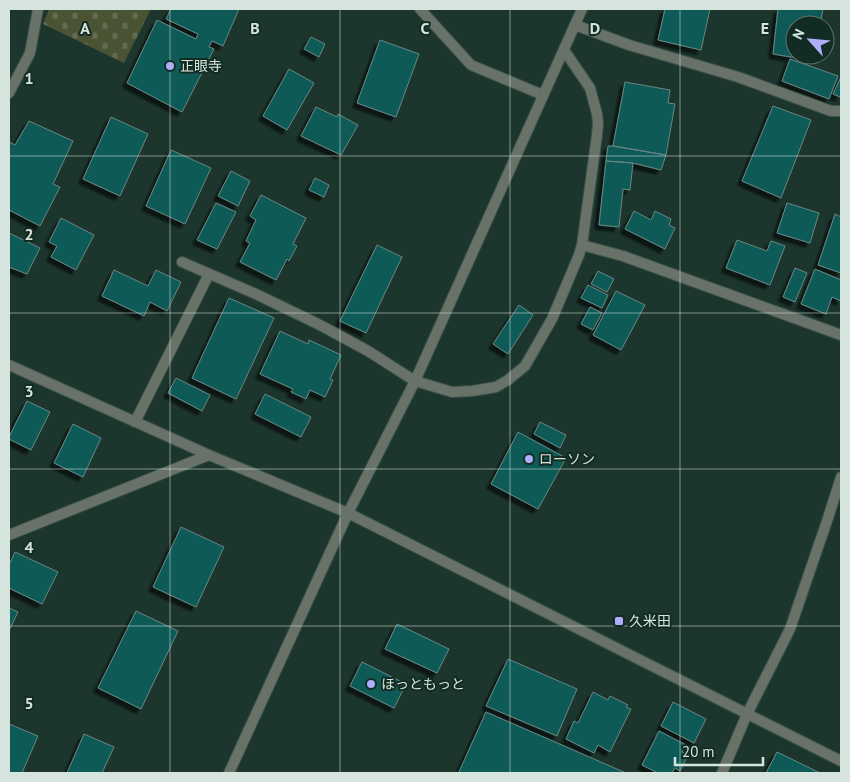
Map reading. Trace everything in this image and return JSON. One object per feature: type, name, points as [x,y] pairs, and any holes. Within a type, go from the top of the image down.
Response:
[{"type":"street","points":[[9,94],[30,53],[38,9]]},
{"type":"street","points":[[420,9],[471,66],[543,95]]},
{"type":"street","points":[[229,773],[348,513],[414,381],[582,9]]},
{"type":"street","points":[[575,25],[629,45],[738,76],[831,111],[841,111]]},
{"type":"street","points":[[182,262],[258,294],[320,325],[368,351],[414,381],[452,392],[496,387],[525,366],[552,318],[582,245],[598,136],[598,123],[590,88],[564,50]]},
{"type":"street","points":[[582,245],[623,256],[841,335]]},
{"type":"street","points":[[135,422],[209,274]]},
{"type":"street","points":[[9,365],[209,455],[348,513],[841,761]]},
{"type":"street","points":[[9,534],[209,455]]},
{"type":"street","points":[[722,773],[747,714],[790,629],[841,476]]},
{"type":"green space","points":[[49,9],[151,9],[124,63],[43,24]]},
{"type":"building","name":"正眼寺","points":[[171,9],[239,9],[223,46],[212,41],[209,47],[214,49],[182,112],[127,83],[157,20],[196,39],[198,34],[166,19]]},
{"type":"building","points":[[665,9],[710,9],[701,50],[658,40]]},
{"type":"building","points":[[778,9],[823,9],[822,15],[785,15],[785,56],[773,54]]},
{"type":"building","points":[[311,37],[325,44],[319,57],[304,49]]},
{"type":"building","points":[[380,40],[419,54],[396,117],[357,103]]},
{"type":"building","points":[[788,65],[807,65],[838,76],[829,99],[782,81]]},
{"type":"building","points":[[289,69],[314,83],[287,130],[263,116]]},
{"type":"building","points":[[841,77],[841,96],[840,97],[833,94]]},
{"type":"building","points":[[625,82],[670,90],[668,103],[675,104],[666,155],[613,146]]},
{"type":"building","points":[[773,106],[811,120],[781,198],[742,181]]},
{"type":"building","points":[[316,107],[337,117],[338,114],[358,125],[341,155],[301,136]]},
{"type":"building","points":[[111,117],[148,134],[120,196],[83,179]]},
{"type":"building","points":[[29,121],[73,141],[53,184],[60,187],[40,226],[9,210],[9,142],[15,145]]},
{"type":"building","points":[[608,146],[666,155],[661,170],[633,163],[606,161]]},
{"type":"building","points":[[171,150],[211,168],[185,224],[146,206]]},
{"type":"building","points":[[606,161],[633,163],[630,190],[623,189],[619,227],[599,225]]},
{"type":"building","points":[[231,171],[250,181],[238,206],[218,196]]},
{"type":"building","points":[[315,178],[329,185],[324,197],[309,190]]},
{"type":"building","points":[[261,195],[306,218],[293,244],[297,246],[289,261],[287,259],[276,280],[240,262],[250,243],[246,241],[256,220],[250,216]]},
{"type":"building","points":[[216,203],[236,212],[217,249],[197,240]]},
{"type":"building","points":[[787,203],[819,213],[810,243],[777,233]]},
{"type":"building","points":[[634,211],[651,220],[655,211],[671,219],[669,225],[675,228],[665,249],[625,229]]},
{"type":"building","points":[[835,214],[841,217],[841,273],[818,265]]},
{"type":"building","points":[[61,218],[94,235],[76,270],[51,257],[57,246],[49,242]]},
{"type":"building","points":[[9,233],[40,248],[27,274],[9,267]]},
{"type":"building","points":[[737,240],[767,251],[771,241],[785,246],[770,285],[726,268]]},
{"type":"building","points":[[377,245],[402,257],[366,333],[340,321]]},
{"type":"building","points":[[795,268],[807,273],[795,302],[783,297]]},
{"type":"building","points":[[815,269],[841,280],[841,301],[832,297],[826,314],[801,304]]},
{"type":"building","points":[[114,270],[148,286],[156,270],[181,282],[167,311],[150,302],[144,316],[102,296]]},
{"type":"building","points":[[598,271],[614,279],[607,292],[591,284]]},
{"type":"building","points":[[588,285],[608,295],[602,308],[581,298]]},
{"type":"building","points":[[616,291],[645,305],[621,350],[593,335]]},
{"type":"building","points":[[229,298],[274,318],[236,399],[192,378]]},
{"type":"building","points":[[519,305],[533,315],[508,354],[493,344]]},
{"type":"building","points":[[590,307],[602,313],[593,330],[581,324]]},
{"type":"building","points":[[280,331],[308,344],[309,340],[341,355],[330,379],[333,380],[325,397],[310,390],[306,399],[291,392],[293,389],[260,374]]},
{"type":"building","points":[[176,378],[210,395],[202,411],[168,393]]},
{"type":"building","points":[[265,394],[311,417],[301,437],[255,414]]},
{"type":"building","points":[[27,401],[50,412],[31,450],[9,439]]},
{"type":"building","points":[[540,422],[566,435],[560,448],[534,434]]},
{"type":"building","points":[[73,424],[101,438],[83,477],[54,463]]},
{"type":"building","points":[[518,432],[566,458],[538,509],[491,484]]},
{"type":"building","points":[[181,527],[224,547],[196,607],[153,587]]},
{"type":"building","points":[[15,552],[58,572],[42,604],[9,588],[9,565]]},
{"type":"building","points":[[9,608],[18,612],[9,631]]},
{"type":"building","points":[[136,611],[178,631],[141,709],[98,688]]},
{"type":"building","points":[[397,624],[449,649],[437,673],[385,649]]},
{"type":"building","points":[[508,659],[577,689],[557,736],[486,706]]},
{"type":"building","points":[[362,662],[406,684],[394,708],[350,686]]},
{"type":"building","points":[[593,692],[608,700],[610,696],[628,705],[626,707],[631,709],[610,752],[598,745],[594,753],[566,739],[574,721],[578,723]]},
{"type":"building","points":[[673,702],[706,719],[694,743],[661,726]]},
{"type":"building","points":[[486,712],[626,773],[459,772]]},
{"type":"building","points":[[9,724],[38,736],[22,773],[9,773]]},
{"type":"building","points":[[659,731],[686,745],[682,752],[688,755],[680,771],[675,768],[672,773],[658,773],[642,765]]},
{"type":"building","points":[[84,734],[114,747],[102,773],[67,773]]},
{"type":"building","points":[[777,752],[820,773],[766,773]]},
{"type":"place","name":"正眼寺","points":[[170,66]]},
{"type":"place","name":"ローソン","points":[[529,459]]},
{"type":"place","name":"久米田","points":[[619,621]]},
{"type":"place","name":"ほっともっと","points":[[371,684]]}]
